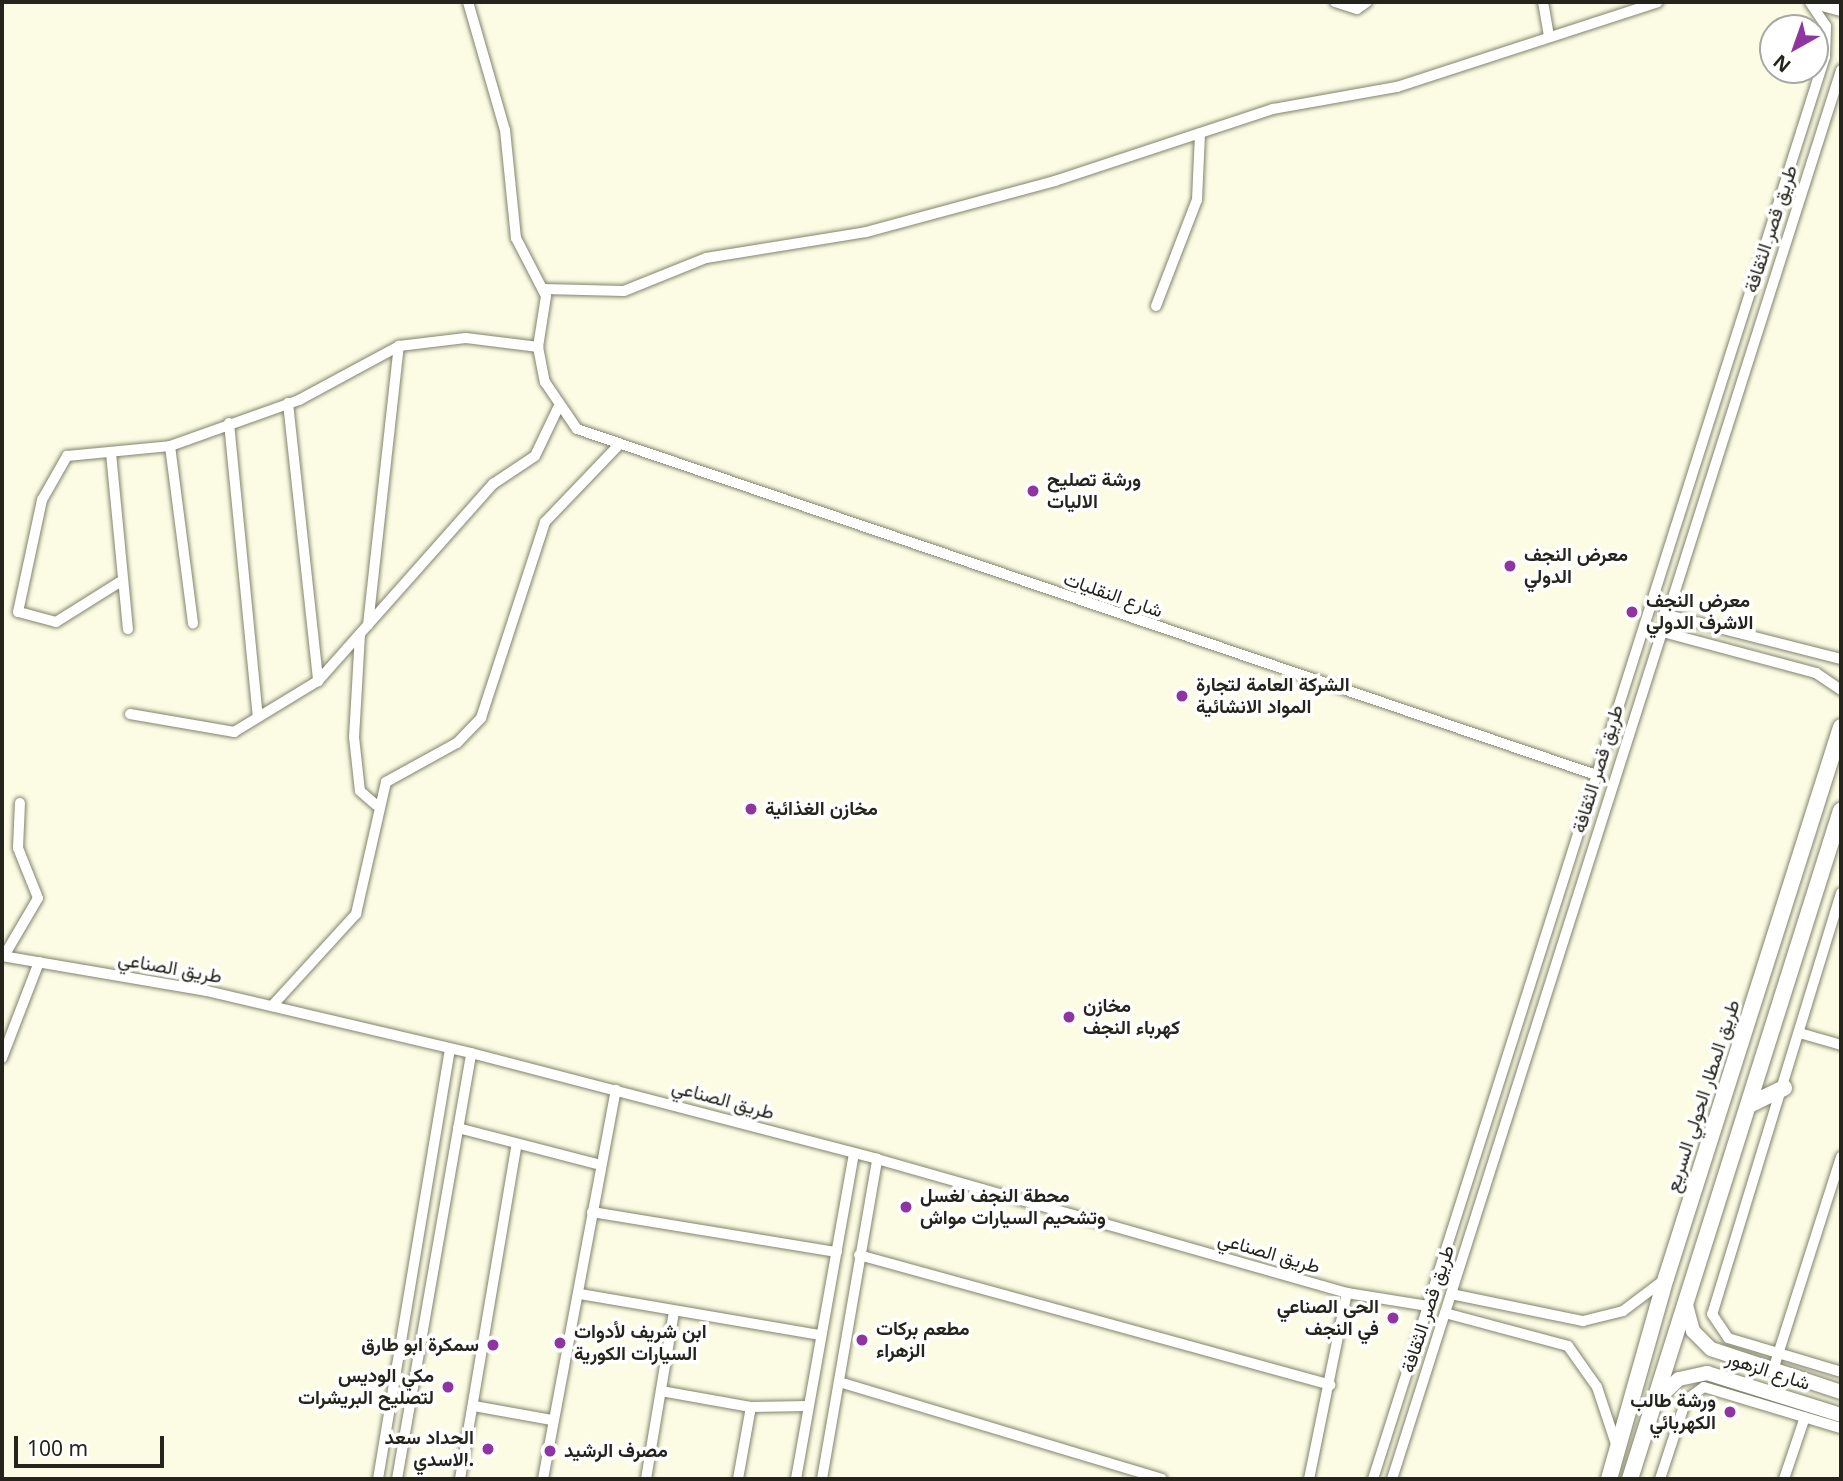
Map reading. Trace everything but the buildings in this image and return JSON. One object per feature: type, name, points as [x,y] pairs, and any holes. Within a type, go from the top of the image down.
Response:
[{"type":"highway","name":"طريق المطار الحولي السريع","points":[[1609,1479],[1666,1279],[1834,767],[1841,727]]},
{"type":"highway","points":[[1630,1479],[1841,810]]},
{"type":"highway","points":[[1749,1105],[1784,1088]]},
{"type":"main road","points":[[1812,2],[1841,9]]},
{"type":"main road","name":"شارع الزهور","points":[[1686,1305],[1692,1331],[1704,1344],[1841,1392]]},
{"type":"main road","name":"شارع الزهور","points":[[1653,1407],[1670,1384],[1697,1373],[1799,1410],[1841,1415]]},
{"type":"street","points":[[130,713],[233,732],[318,681],[493,484],[536,456],[558,408],[538,347],[548,312],[543,289],[516,238],[505,130],[468,2]]},
{"type":"street","points":[[1335,2],[1357,9],[1367,2]]},
{"type":"street","points":[[1543,2],[1549,36]]},
{"type":"street","points":[[543,289],[637,288],[696,261],[866,232],[1273,109],[1396,87],[1658,2]]},
{"type":"street","name":"طريق قصر الثقافة","points":[[1373,1479],[1599,776],[1828,47],[1826,26],[1812,2]]},
{"type":"street","name":"طريق قصر الثقافة","points":[[1392,1479],[1664,614],[1841,70]]},
{"type":"street","points":[[1156,306],[1197,200],[1200,133]]},
{"type":"street","points":[[124,580],[56,622],[18,612],[42,500],[60,464],[67,456],[170,446],[288,403],[399,346],[466,338],[538,347]]},
{"type":"street","points":[[376,805],[360,791],[354,737],[364,629],[399,346]]},
{"type":"street","points":[[288,403],[318,681]]},
{"type":"street","name":"شارع النقليات","points":[[558,408],[577,429],[617,447],[1599,776]]},
{"type":"street","points":[[229,423],[258,717]]},
{"type":"street","points":[[170,446],[193,624]]},
{"type":"street","points":[[272,1006],[356,914],[376,805],[394,774],[457,743],[481,718],[545,522],[617,447]]},
{"type":"street","points":[[111,453],[128,629]]},
{"type":"street","points":[[1664,614],[1836,660],[1838,668],[1829,679]]},
{"type":"street","points":[[1659,631],[1829,679],[1841,690]]},
{"type":"street","points":[[3,956],[38,898],[33,872],[18,848],[20,803]]},
{"type":"street","points":[[1841,893],[1803,1034],[1712,1314],[1723,1335],[1841,1372]]},
{"type":"street","name":"طريق الصناعي","points":[[3,956],[272,1006],[471,1053],[877,1159],[1347,1293],[1428,1306]]},
{"type":"street","points":[[2,1058],[39,962]]},
{"type":"street","points":[[1803,1034],[1841,1045]]},
{"type":"street","points":[[378,1479],[450,1049]]},
{"type":"street","points":[[397,1479],[471,1053]]},
{"type":"street","points":[[543,1479],[552,1420],[580,1294],[592,1212],[616,1090]]},
{"type":"street","points":[[457,1128],[516,1147],[601,1165]]},
{"type":"street","points":[[460,1479],[516,1147]]},
{"type":"street","points":[[796,1479],[854,1153]]},
{"type":"street","points":[[1478,1153],[1495,1157]]},
{"type":"street","points":[[1773,1370],[1841,1157]]},
{"type":"street","points":[[822,1479],[877,1159]]},
{"type":"street","points":[[592,1212],[837,1252]]},
{"type":"street","points":[[859,1255],[1330,1385]]},
{"type":"street","points":[[413,1272],[432,1274]]},
{"type":"street","points":[[1451,1294],[1583,1321],[1623,1311],[1666,1279]]},
{"type":"street","points":[[1309,1479],[1347,1293]]},
{"type":"street","points":[[580,1294],[821,1335]]},
{"type":"street","points":[[646,1479],[674,1312]]},
{"type":"street","points":[[1445,1313],[1544,1335],[1574,1350],[1600,1393],[1618,1451]]},
{"type":"street","points":[[1416,1341],[1434,1347]]},
{"type":"street","points":[[839,1382],[1162,1479]]},
{"type":"street","points":[[1660,1479],[1682,1409],[1697,1389],[1799,1410],[1841,1428]]},
{"type":"street","points":[[661,1391],[751,1407],[808,1406]]},
{"type":"street","points":[[474,1406],[552,1420]]},
{"type":"street","points":[[738,1479],[751,1407]]},
{"type":"street","points":[[1784,1479],[1799,1410]]},
{"type":"place","name":"ورشة تصليح الاليات","points":[[1033,491]]},
{"type":"place","name":"معرض النجف الدولي","points":[[1510,566]]},
{"type":"place","name":"معرض النجف الاشرف الدولي","points":[[1632,612]]},
{"type":"place","name":"الشركة العامة لتجارة المواد الانشائية","points":[[1182,696]]},
{"type":"place","name":"مخازن الغذائية","points":[[751,809]]},
{"type":"place","name":"مخازن كهرباء النجف","points":[[1069,1017]]},
{"type":"place","name":"محطة النجف لغسل وتشحيم السيارات مواش","points":[[906,1207]]},
{"type":"place","name":"الحي الصناعي في النجف","points":[[1393,1318]]},
{"type":"place","name":"مطعم بركات الزهراء","points":[[862,1340]]},
{"type":"place","name":"ابن شريف لأدوات السيارات الكورية","points":[[560,1343]]},
{"type":"place","name":"سمكرة ابو طارق","points":[[493,1345]]},
{"type":"place","name":"مكي الوديس لتصليح البريشرات","points":[[448,1387]]},
{"type":"place","name":"ورشة طالب الكهربائي","points":[[1730,1412]]},
{"type":"place","name":"الحداد سعد الاسدي.","points":[[488,1449]]},
{"type":"place","name":"مصرف الرشيد","points":[[550,1451]]}]
